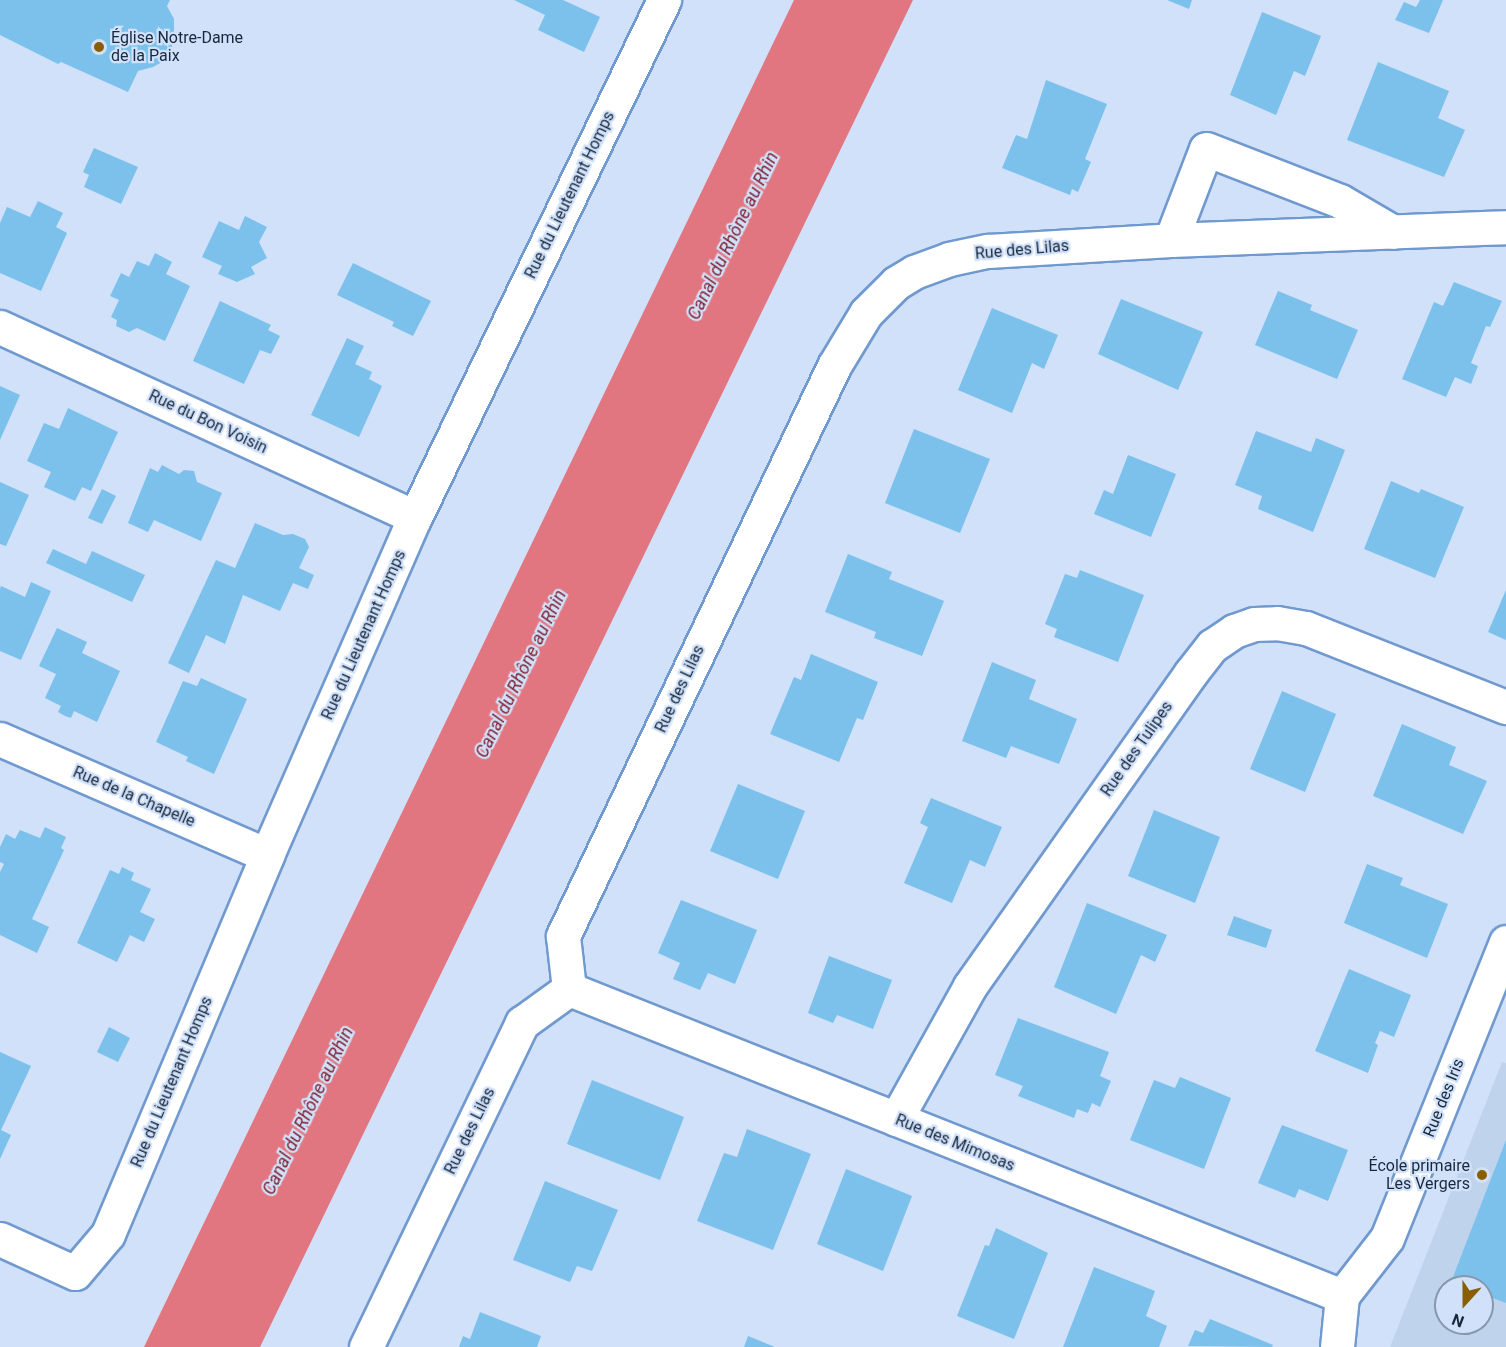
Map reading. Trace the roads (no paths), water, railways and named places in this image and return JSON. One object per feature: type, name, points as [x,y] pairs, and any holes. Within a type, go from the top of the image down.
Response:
[{"type":"street","name":"Rue du Lieutenant Homps","points":[[0,1239],[75,1273],[108,1234],[267,855],[415,517],[664,0]]},
{"type":"street","points":[[1171,240],[1206,149],[1340,201],[1393,232]]},
{"type":"street","name":"Rue des Lilas","points":[[366,1347],[522,1023],[568,989],[563,936],[834,366],[867,313],[896,283],[914,272],[949,259],[988,250],[1171,240],[1506,227]]},
{"type":"street","name":"Rue du Bon Voisin","points":[[0,327],[415,517]]},
{"type":"street","name":"Rue des Tulipes","points":[[896,1119],[970,986],[1190,674],[1212,646],[1234,631],[1254,624],[1277,623],[1306,628],[1506,707]]},
{"type":"street","name":"Rue de la Chapelle","points":[[0,739],[267,855]]},
{"type":"street","name":"Rue des Iris","points":[[1342,1296],[1387,1238],[1506,942]]},
{"type":"street","name":"Rue des Mimosas","points":[[568,989],[1342,1296]]},
{"type":"street","points":[[1337,1347],[1342,1296]]},
{"type":"water","name":"Canal du Rhône au Rhin","points":[[794,0],[913,0],[260,1347],[144,1347]]},
{"type":"place","name":"Église Notre-Dame de la Paix","points":[[99,47]]},
{"type":"place","name":"École primaire Les Vergers","points":[[1482,1175]]}]
